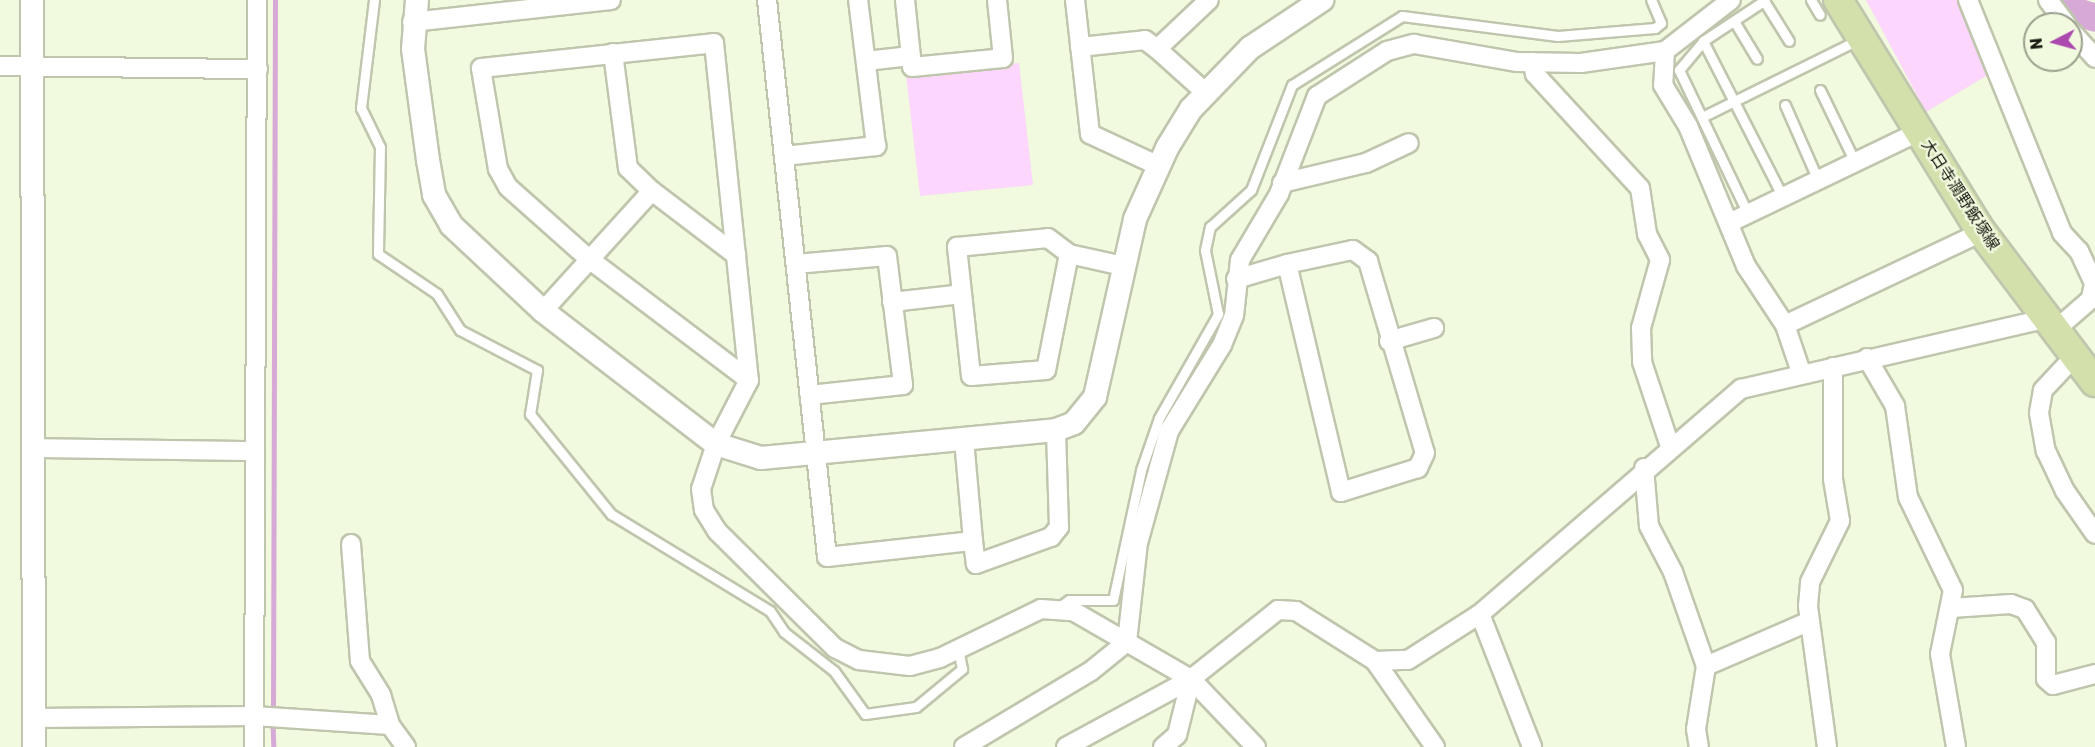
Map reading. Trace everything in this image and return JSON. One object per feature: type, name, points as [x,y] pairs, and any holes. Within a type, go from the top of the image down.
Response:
[{"type":"main road","name":"大日寺潤野飯塚線","points":[[1829,7],[1861,38],[1982,232],[2048,325],[2095,382]]},
{"type":"street","points":[[32,0],[34,747]]},
{"type":"street","points":[[254,747],[258,717],[253,451],[257,0]]},
{"type":"street","points":[[417,0],[412,22],[435,195],[471,248],[543,311],[716,444],[761,458],[816,455],[1056,430],[1074,423],[1095,397],[1135,219],[1158,166],[1205,92],[1250,48],[1322,0]]},
{"type":"street","points":[[412,22],[611,0]]},
{"type":"street","points":[[767,0],[827,557],[973,541]]},
{"type":"street","points":[[784,156],[876,146],[858,0]]},
{"type":"street","points":[[905,0],[912,67],[1003,58],[997,0]]},
{"type":"street","points":[[1075,0],[1090,134],[1158,166]]},
{"type":"street","points":[[1157,50],[1209,0]]},
{"type":"street","points":[[964,747],[1091,671],[1127,642],[1138,543],[1169,431],[1222,345],[1234,316],[1236,279],[1250,240],[1282,183],[1317,96],[1387,51],[1414,44],[1533,62],[1581,63],[1665,51],[1731,0]]},
{"type":"street","points":[[1375,661],[1408,660],[1480,614],[1644,468],[1741,389],[1800,372],[1833,367],[1867,358],[2048,325],[2091,299],[2094,283],[2079,251],[2062,233],[1968,0]]},
{"type":"street","points":[[1080,48],[1146,40],[1205,92]]},
{"type":"street","points":[[749,380],[589,259],[508,187],[498,169],[481,68],[714,43],[749,380],[716,444],[701,489],[704,510],[717,531],[835,648],[859,660],[910,666],[958,650],[1041,609],[1073,611],[1191,679],[1256,747]]},
{"type":"street","points":[[2083,44],[2095,58]]},
{"type":"street","points":[[1665,51],[1663,85],[1731,222],[1746,266],[1785,325],[1800,372]]},
{"type":"street","points":[[613,53],[628,168],[652,191],[736,255]]},
{"type":"street","points":[[866,60],[911,56]]},
{"type":"street","points":[[1533,62],[1534,74],[1640,188],[1647,234],[1660,260],[1641,328],[1642,362],[1670,446]]},
{"type":"street","points":[[0,66],[258,69]]},
{"type":"street","points":[[1731,222],[1918,132]]},
{"type":"street","points":[[1282,183],[1366,163],[1409,142]]},
{"type":"street","points":[[543,311],[652,191]]},
{"type":"street","points":[[1785,325],[1982,232]]},
{"type":"street","points":[[1069,254],[1046,370],[971,376],[957,247],[1048,238],[1069,254],[1123,266]]},
{"type":"street","points":[[1236,279],[1287,264],[1353,250],[1368,261],[1389,341],[1425,453],[1418,468],[1341,492],[1287,264]]},
{"type":"street","points":[[796,264],[887,256],[903,385],[810,395]]},
{"type":"street","points":[[892,302],[962,294]]},
{"type":"street","points":[[1389,341],[1434,328]]},
{"type":"street","points":[[2074,357],[2043,390],[2039,413],[2050,461],[2095,534]]},
{"type":"street","points":[[1867,358],[1896,406],[1908,497],[1953,590],[1952,608],[1940,654],[1956,747]]},
{"type":"street","points":[[1827,747],[1810,621],[1810,582],[1840,521],[1833,479],[1833,367]]},
{"type":"street","points":[[964,440],[976,564],[1055,532],[1056,430]]},
{"type":"street","points":[[32,447],[253,451]]},
{"type":"street","points":[[1644,468],[1649,526],[1673,572],[1706,666],[1696,729],[1700,747]]},
{"type":"street","points":[[351,544],[360,661],[381,695],[390,725],[406,747]]},
{"type":"street","points":[[1952,608],[2011,604],[2025,609],[2046,642],[2046,679],[2053,685],[2095,674]]},
{"type":"street","points":[[1066,747],[1191,679],[1278,610],[1296,611],[1375,661],[1435,747]]},
{"type":"street","points":[[1480,614],[1532,747]]},
{"type":"street","points":[[1706,666],[1810,621]]},
{"type":"street","points":[[1163,747],[1177,735],[1191,679]]},
{"type":"street","points":[[35,718],[258,717],[390,725]]},
{"type":"lane","points":[[374,0],[361,108],[380,147],[378,254],[437,294],[460,330],[537,370],[530,414],[611,514],[770,611],[784,632],[834,671],[865,714],[916,706],[962,669],[958,650]]},
{"type":"lane","points":[[1057,609],[1069,600],[1113,600],[1141,470],[1159,418],[1218,314],[1205,250],[1210,227],[1251,190],[1292,85],[1402,16],[1558,36],[1655,28],[1661,23],[1651,0]]},
{"type":"lane","points":[[1811,0],[1829,7]]},
{"type":"lane","points":[[1748,214],[1704,116],[1679,70],[1703,41],[1765,1],[1789,41]]},
{"type":"lane","points":[[1734,21],[1757,59]]},
{"type":"lane","points":[[1704,116],[1861,38]]},
{"type":"lane","points":[[1703,41],[1736,101],[1783,197]]},
{"type":"lane","points":[[1820,90],[1855,162]]},
{"type":"lane","points":[[1785,105],[1818,180]]},
{"type":"shaded area","points":[[1866,0],[1959,0],[1991,73],[1926,112]]},
{"type":"shaded area","points":[[1019,63],[1033,185],[920,196],[906,75]]},
{"type":"waterway","points":[[273,714],[275,0]]},
{"type":"waterway","points":[[2066,0],[2074,11],[2095,18]]},
{"type":"waterway","points":[[273,723],[274,747]]}]
